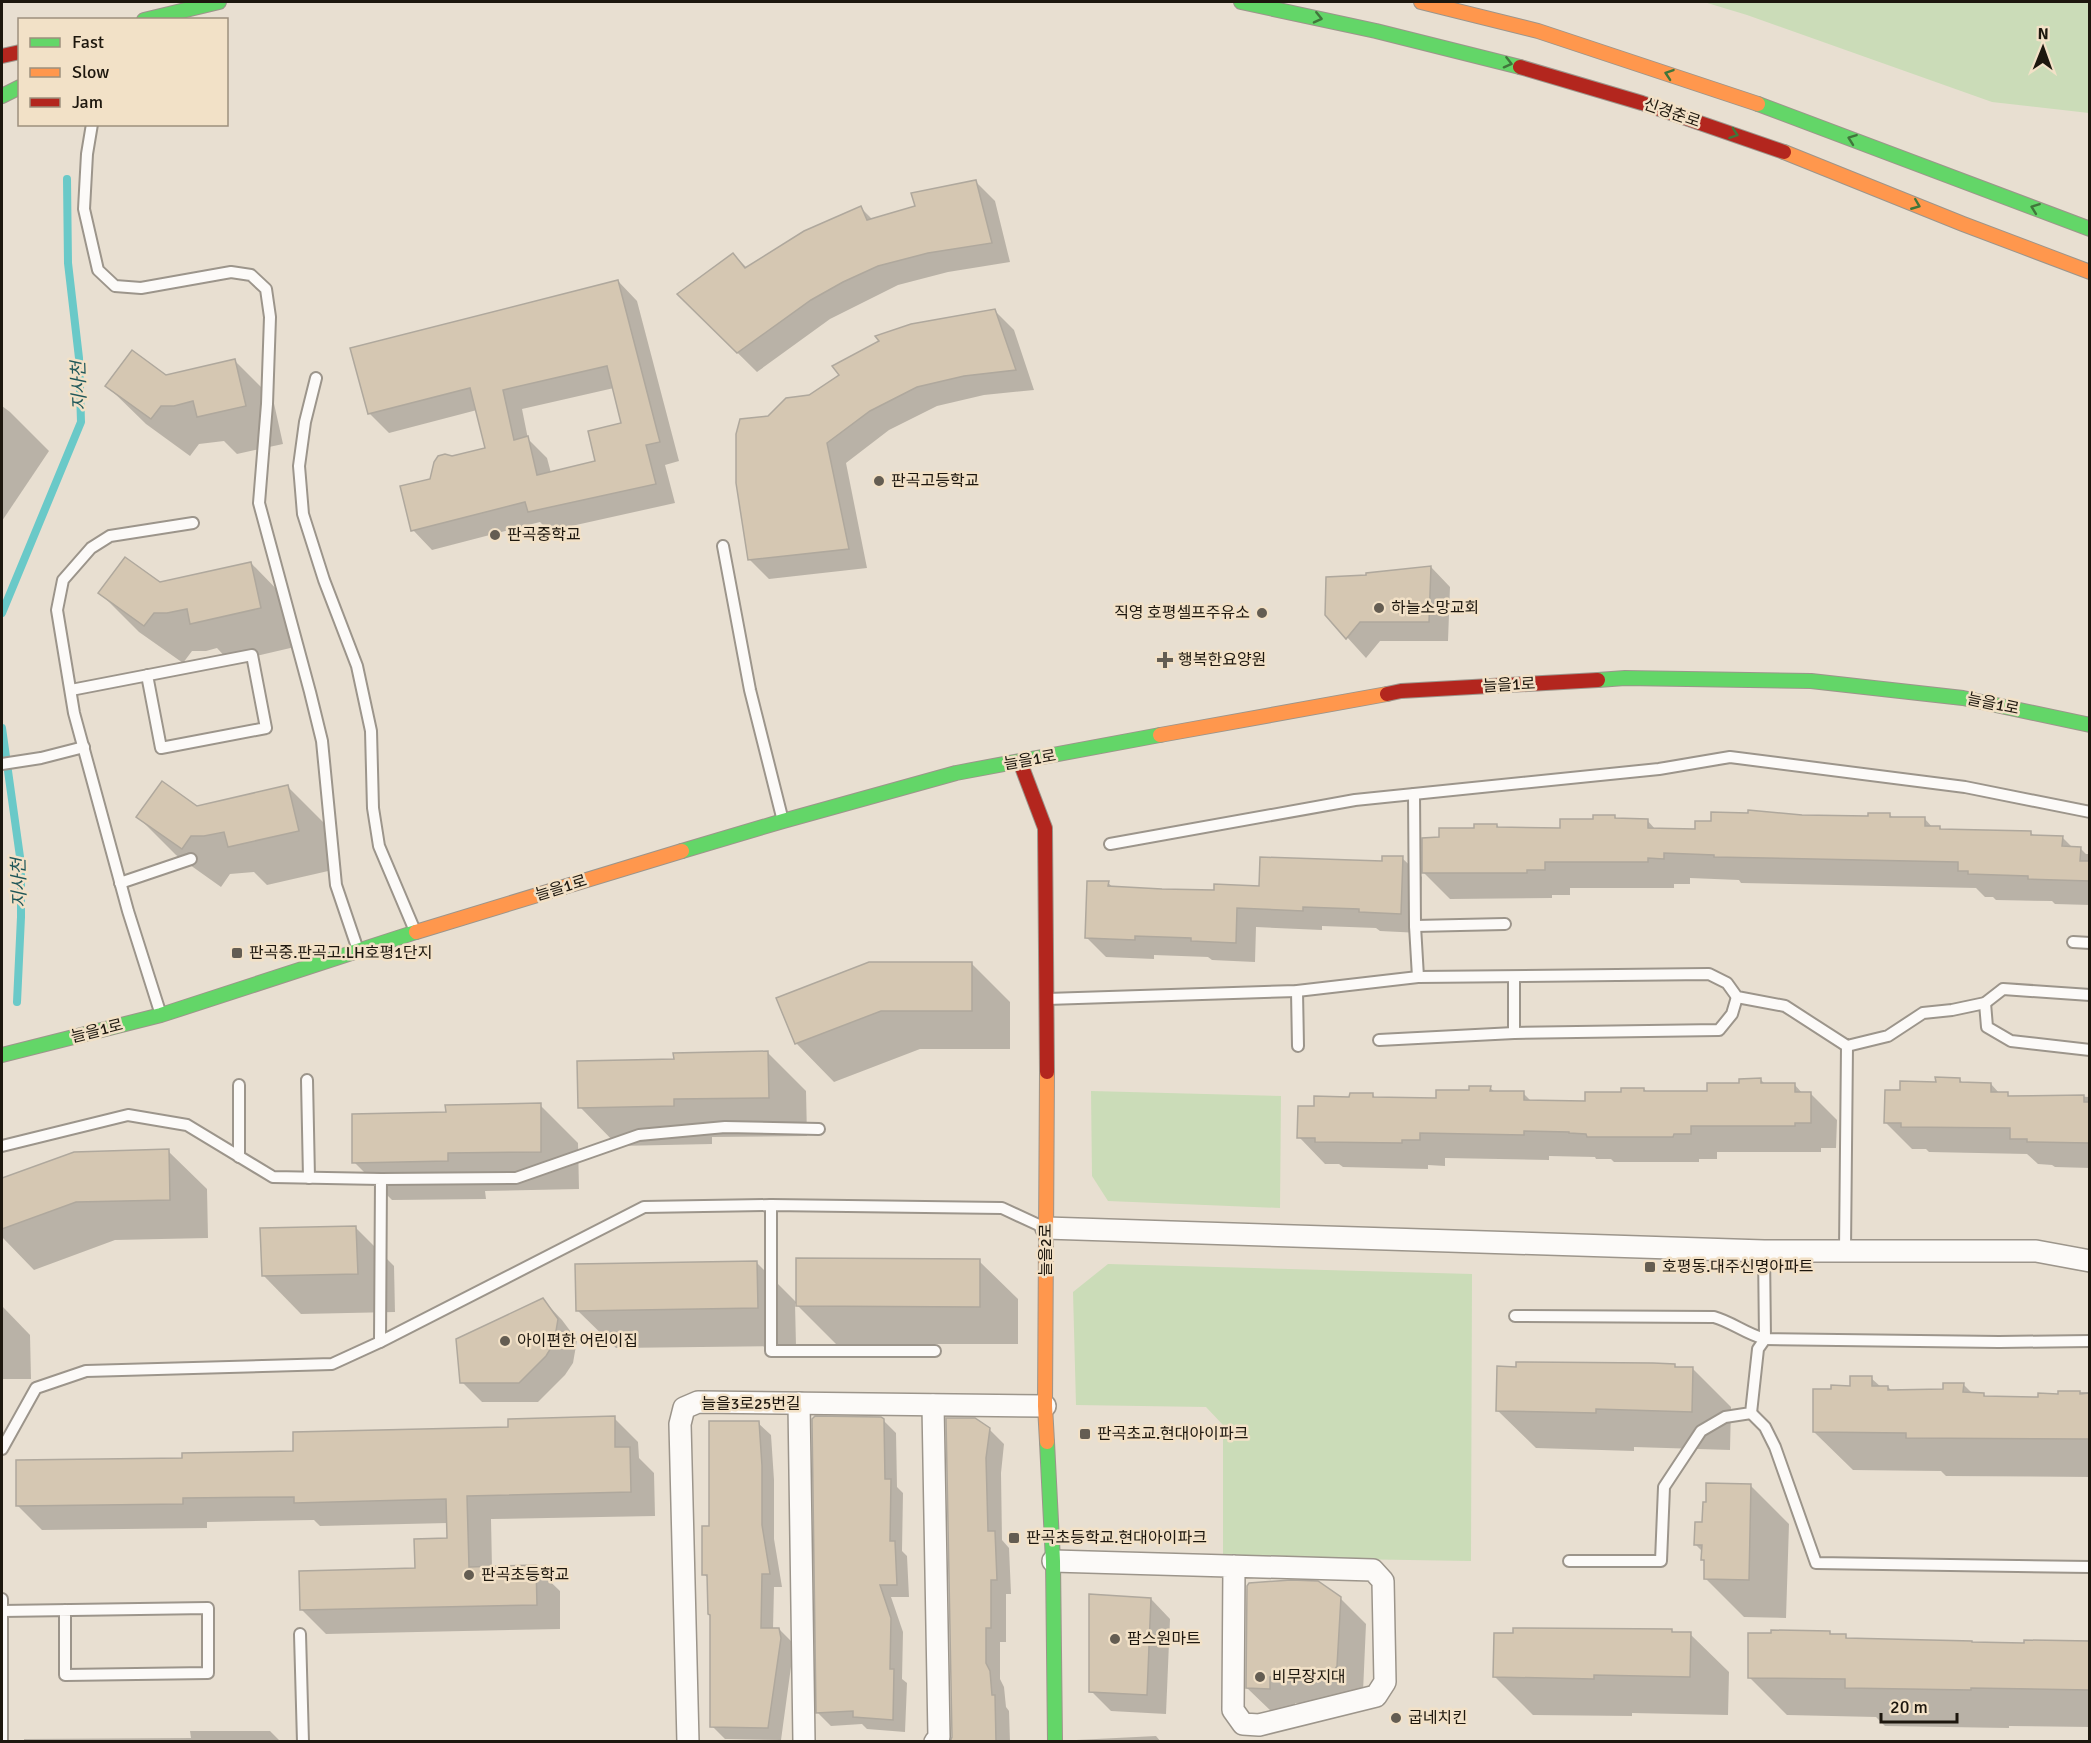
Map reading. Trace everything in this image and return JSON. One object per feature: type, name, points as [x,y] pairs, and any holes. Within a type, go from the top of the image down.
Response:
[{"type":"main road","name":"신경춘로","points":[[1240,2],[1406,38],[1538,71],[1628,99],[1774,148],[1947,218],[2090,272]]},
{"type":"main road","points":[[1421,2],[1538,31],[1748,100],[2090,229]]},
{"type":"main road","points":[[152,18],[212,3]]},
{"type":"main road","points":[[175,18],[212,3]]},
{"type":"main road","points":[[2,56],[18,52]]},
{"type":"main road","points":[[2,96],[18,88]]},
{"type":"main road","name":"늘을1로","points":[[2,1055],[161,1015],[415,932],[783,821],[956,773],[1401,691],[1625,678],[1811,681],[1963,698],[2090,725]]},
{"type":"main road","name":"늘을2로","points":[[1020,762],[1045,828],[1047,999],[1045,1406],[1053,1561],[1055,1742]]},
{"type":"street","points":[[1046,1228],[1764,1251],[2036,1251],[2090,1261]]},
{"type":"street","name":"늘을3로25번길","points":[[688,1742],[680,1424],[684,1408],[698,1402],[1045,1406]]},
{"type":"street","points":[[799,1403],[804,1742]]},
{"type":"street","points":[[933,1404],[939,1737],[935,1742]]},
{"type":"street","points":[[1053,1561],[1234,1566],[1373,1570],[1383,1581],[1384,1682],[1376,1696],[1259,1725],[1243,1724],[1233,1710],[1234,1566]]},
{"type":"lane","points":[[92,126],[87,154],[84,209],[98,270],[115,286],[141,288],[231,272],[251,275],[266,289],[270,317],[268,393],[259,503],[322,741],[336,885],[358,950]]},
{"type":"lane","points":[[316,378],[305,422],[299,466],[303,514],[324,580],[357,666],[371,731],[372,808],[379,846],[415,932]]},
{"type":"lane","points":[[161,1015],[120,883],[74,713],[57,610],[63,580],[91,548],[110,536],[193,523]]},
{"type":"lane","points":[[723,546],[750,690],[783,821]]},
{"type":"lane","points":[[71,690],[147,675],[252,655],[266,728],[161,748],[147,675]]},
{"type":"lane","points":[[2,765],[84,747]]},
{"type":"lane","points":[[1110,844],[1355,800],[1659,769],[1730,757],[1965,788],[2090,812]]},
{"type":"lane","points":[[1414,794],[1415,926],[1418,977]]},
{"type":"lane","points":[[120,883],[191,859]]},
{"type":"lane","points":[[1415,926],[1505,924]]},
{"type":"lane","points":[[2073,942],[2090,944]]},
{"type":"lane","points":[[1047,999],[1297,991],[1418,977],[1709,974],[1726,983],[1737,997],[1785,1006],[1847,1046],[1888,1036],[1923,1013],[1985,1003],[2003,989],[2090,994]]},
{"type":"lane","points":[[1514,977],[1514,1033]]},
{"type":"lane","points":[[1297,991],[1298,1046]]},
{"type":"lane","points":[[1379,1040],[1514,1033],[1719,1030],[1732,1014],[1737,997]]},
{"type":"lane","points":[[1985,1003],[1987,1027],[2011,1041],[2090,1050]]},
{"type":"lane","points":[[1845,1250],[1847,1046]]},
{"type":"lane","points":[[307,1080],[309,1178]]},
{"type":"lane","points":[[239,1085],[239,1157]]},
{"type":"lane","points":[[2,1146],[128,1115],[187,1125],[273,1178],[516,1178],[639,1135],[725,1127],[819,1129]]},
{"type":"lane","points":[[380,1342],[381,1179]]},
{"type":"lane","points":[[771,1205],[771,1351],[935,1351]]},
{"type":"lane","points":[[2,1449],[36,1388],[86,1371],[332,1364],[380,1342],[644,1207],[771,1205],[1002,1209],[1046,1228]]},
{"type":"lane","points":[[1751,1413],[1758,1349],[1765,1339],[1764,1251]]},
{"type":"lane","points":[[1515,1317],[1714,1317],[1748,1334],[1765,1339],[2090,1341]]},
{"type":"lane","points":[[1569,1561],[1661,1561],[1664,1487],[1701,1431],[1725,1417],[1751,1413]]},
{"type":"lane","points":[[1751,1413],[1765,1427],[1775,1447],[1816,1563],[2090,1567]]},
{"type":"lane","points":[[2,1599],[2,1742]]},
{"type":"lane","points":[[2,1611],[64,1610],[208,1608],[208,1673],[65,1675],[64,1610]]},
{"type":"lane","points":[[300,1635],[303,1742]]},
{"type":"green space","points":[[1704,2],[2089,2],[2089,113],[1992,102],[1747,15]]},
{"type":"green space","points":[[1091,1091],[1281,1096],[1280,1208],[1108,1201],[1092,1176]]},
{"type":"green space","points":[[1108,1264],[1472,1274],[1471,1561],[1223,1557],[1223,1425],[1206,1407],[1076,1405],[1073,1292]]},
{"type":"building","points":[[976,180],[992,243],[928,253],[878,266],[811,300],[737,353],[677,294],[733,253],[745,268],[804,231],[861,206],[867,220],[915,206],[911,193]]},
{"type":"building","points":[[618,280],[660,442],[646,445],[656,484],[528,512],[525,502],[411,531],[400,486],[430,479],[434,462],[438,456],[445,454],[452,456],[485,448],[470,388],[368,414],[350,348]],"holes":[[[607,366],[621,423],[588,431],[595,461],[537,475],[528,436],[514,440],[503,390]]]},
{"type":"building","points":[[995,309],[1016,370],[964,376],[917,387],[870,411],[827,443],[849,549],[748,560],[736,483],[736,434],[740,419],[768,416],[786,398],[809,395],[839,375],[832,366],[879,341],[875,336],[911,324]]},
{"type":"building","points":[[132,350],[166,375],[235,359],[246,406],[197,417],[193,401],[174,406],[161,406],[151,419],[105,386]]},
{"type":"building","points":[[125,557],[160,582],[251,562],[261,608],[190,624],[187,609],[154,613],[144,626],[98,593]]},
{"type":"building","name":"하늘소망교회","points":[[1431,566],[1429,622],[1360,622],[1346,639],[1325,615],[1326,577],[1366,575],[1366,573]]},
{"type":"building","points":[[162,781],[197,806],[288,785],[299,831],[228,847],[224,832],[191,836],[182,849],[136,817]]},
{"type":"building","points":[[1748,810],[1802,815],[1868,816],[1868,813],[1890,813],[1890,817],[1925,817],[1925,826],[1940,826],[1940,829],[2031,831],[2031,835],[2063,836],[2062,846],[2081,847],[2080,861],[2090,861],[2090,881],[1968,874],[1968,871],[1958,871],[1958,862],[1714,857],[1714,855],[1664,853],[1664,859],[1648,858],[1648,862],[1545,862],[1545,870],[1527,870],[1527,873],[1422,873],[1422,838],[1439,837],[1439,828],[1474,828],[1474,824],[1497,824],[1497,827],[1560,828],[1560,819],[1593,819],[1593,815],[1615,815],[1615,818],[1648,819],[1648,828],[1695,829],[1695,821],[1711,821],[1711,812],[1748,813]]},
{"type":"building","points":[[1382,856],[1403,856],[1401,914],[1359,912],[1359,909],[1303,907],[1303,911],[1237,908],[1236,943],[1191,941],[1191,938],[1135,936],[1135,940],[1085,938],[1087,881],[1109,881],[1108,886],[1214,890],[1214,884],[1259,886],[1260,857],[1382,861]]},
{"type":"building","points":[[869,962],[972,962],[972,1011],[881,1011],[795,1044],[776,998]]},
{"type":"building","points":[[768,1051],[769,1098],[674,1099],[674,1106],[578,1108],[577,1061],[674,1059],[673,1053]]},
{"type":"building","points":[[1935,1077],[1960,1078],[1960,1082],[1991,1083],[1991,1092],[2008,1092],[2008,1096],[2084,1095],[2084,1102],[2090,1102],[2090,1143],[2027,1142],[2027,1139],[2010,1139],[2010,1128],[1901,1127],[1901,1123],[1884,1123],[1885,1090],[1900,1090],[1900,1081],[1936,1082]]},
{"type":"building","points":[[1761,1078],[1761,1083],[1795,1083],[1795,1092],[1811,1092],[1811,1123],[1795,1123],[1795,1126],[1691,1126],[1691,1134],[1674,1134],[1673,1137],[1587,1137],[1586,1134],[1569,1132],[1524,1131],[1524,1135],[1420,1133],[1420,1140],[1402,1140],[1402,1143],[1315,1142],[1315,1138],[1297,1138],[1298,1106],[1314,1106],[1314,1096],[1349,1097],[1350,1093],[1373,1093],[1373,1097],[1436,1098],[1436,1090],[1469,1090],[1469,1086],[1491,1086],[1490,1091],[1524,1091],[1524,1100],[1585,1101],[1585,1092],[1621,1092],[1621,1088],[1644,1088],[1644,1091],[1707,1091],[1707,1083],[1739,1083],[1739,1079]]},
{"type":"building","points":[[541,1103],[541,1152],[448,1153],[448,1161],[352,1163],[352,1114],[446,1112],[445,1105]]},
{"type":"building","points":[[169,1149],[170,1200],[76,1202],[2,1229],[2,1178],[74,1152]]},
{"type":"building","points":[[356,1226],[358,1274],[262,1276],[260,1228]]},
{"type":"building","points":[[796,1258],[980,1259],[980,1307],[796,1306]]},
{"type":"building","points":[[757,1261],[758,1308],[576,1311],[575,1264]]},
{"type":"building","name":"아이편한 어린이집","points":[[543,1298],[558,1319],[554,1343],[546,1356],[519,1383],[460,1383],[456,1339]]},
{"type":"building","points":[[1516,1362],[1653,1363],[1693,1367],[1692,1412],[1596,1409],[1596,1413],[1496,1411],[1497,1366],[1516,1367]]},
{"type":"building","points":[[1850,1376],[1872,1376],[1872,1386],[1888,1386],[1888,1390],[1943,1389],[1943,1383],[1964,1383],[1963,1392],[1984,1393],[1984,1396],[2038,1397],[2038,1393],[2058,1394],[2058,1391],[2090,1393],[2090,1439],[1906,1438],[1906,1433],[1813,1432],[1813,1389],[1831,1389],[1831,1385],[1850,1386]]},
{"type":"building","points":[[615,1416],[615,1447],[630,1447],[631,1492],[467,1496],[469,1567],[536,1565],[537,1605],[300,1610],[299,1571],[415,1568],[414,1539],[447,1538],[446,1499],[294,1503],[294,1497],[183,1498],[183,1504],[16,1506],[16,1460],[182,1458],[182,1453],[293,1451],[293,1432],[508,1427],[508,1419]]},
{"type":"building","points":[[815,1416],[881,1417],[884,1419],[885,1479],[891,1479],[890,1541],[895,1541],[897,1585],[880,1585],[891,1618],[890,1669],[894,1669],[893,1720],[853,1717],[853,1711],[816,1713],[812,1419]]},
{"type":"building","points":[[946,1418],[975,1418],[990,1428],[986,1458],[988,1531],[995,1531],[997,1580],[991,1580],[991,1628],[986,1628],[986,1663],[990,1671],[992,1695],[995,1695],[996,1742],[950,1742],[952,1737]]},
{"type":"building","points":[[709,1421],[759,1421],[762,1525],[770,1574],[762,1574],[761,1628],[779,1628],[781,1638],[768,1728],[710,1727],[710,1615],[708,1614],[707,1575],[702,1575],[702,1526],[709,1526]]},
{"type":"building","points":[[1706,1483],[1751,1484],[1749,1580],[1704,1579],[1704,1560],[1701,1560],[1702,1545],[1694,1545],[1695,1522],[1702,1522],[1703,1502],[1706,1502]]},
{"type":"building","points":[[1318,1581],[1341,1597],[1337,1666],[1328,1680],[1270,1677],[1270,1689],[1246,1688],[1247,1586],[1249,1583]]},
{"type":"building","points":[[1089,1594],[1151,1598],[1147,1695],[1089,1692]]},
{"type":"building","points":[[1513,1628],[1672,1629],[1672,1632],[1691,1632],[1690,1677],[1594,1675],[1594,1679],[1493,1677],[1494,1633],[1513,1633]]},
{"type":"building","points":[[1771,1630],[1830,1631],[1830,1634],[1846,1634],[1846,1638],[2024,1643],[2024,1640],[2090,1641],[2090,1690],[1845,1688],[1845,1679],[1748,1678],[1748,1633],[1771,1633]]},
{"type":"waterway","name":"지사천","points":[[2,613],[81,422],[79,358],[68,263],[67,179]]},
{"type":"waterway","name":"지사천","points":[[2,728],[21,864],[17,1002]]},
{"type":"traffic: fast","points":[[152,18],[219,2]]},
{"type":"traffic: fast","points":[[1241,2],[1376,31],[1520,67]]},
{"type":"traffic: fast","points":[[2,96],[18,88]]},
{"type":"traffic: fast","points":[[1758,104],[2090,229]]},
{"type":"traffic: fast","points":[[1598,680],[1625,678],[1811,681],[1963,698],[2090,725]]},
{"type":"traffic: fast","points":[[682,851],[956,773],[1160,735]]},
{"type":"traffic: fast","points":[[2,1055],[161,1015],[416,932]]},
{"type":"traffic: fast","points":[[1047,1442],[1053,1561],[1055,1742]]},
{"type":"traffic: slow","points":[[1421,2],[1538,31],[1758,104]]},
{"type":"traffic: slow","points":[[1784,152],[2090,272]]},
{"type":"traffic: slow","points":[[1160,735],[1387,694]]},
{"type":"traffic: slow","points":[[416,932],[682,851]]},
{"type":"traffic: slow","points":[[1047,1072],[1045,1406],[1047,1442]]},
{"type":"traffic: jam","points":[[2,56],[18,52]]},
{"type":"traffic: jam","points":[[1520,67],[1642,103],[1784,152]]},
{"type":"traffic: jam","points":[[1387,694],[1401,691],[1598,680]]},
{"type":"traffic: jam","points":[[1020,762],[1045,828],[1047,1072]]},
{"type":"place","name":"판곡고등학교","points":[[879,481]]},
{"type":"place","name":"판곡중학교","points":[[495,535]]},
{"type":"place","name":"하늘소망교회","points":[[1379,608]]},
{"type":"place","name":"직영 호평셀프주유소","points":[[1262,613]]},
{"type":"place","name":"행복한요양원","points":[[1165,660]]},
{"type":"place","name":"판곡중.판곡고.LH호평1단지","points":[[237,953]]},
{"type":"place","name":"호평동.대주신명아파트","points":[[1650,1267]]},
{"type":"place","name":"아이편한 어린이집","points":[[505,1341]]},
{"type":"place","name":"판곡초교.현대아이파크","points":[[1085,1434]]},
{"type":"place","name":"판곡초등학교.현대아이파크","points":[[1014,1538]]},
{"type":"place","name":"판곡초등학교","points":[[469,1575]]},
{"type":"place","name":"팜스원마트","points":[[1115,1639]]},
{"type":"place","name":"비무장지대","points":[[1260,1677]]},
{"type":"place","name":"굽네치킨","points":[[1396,1718]]}]
